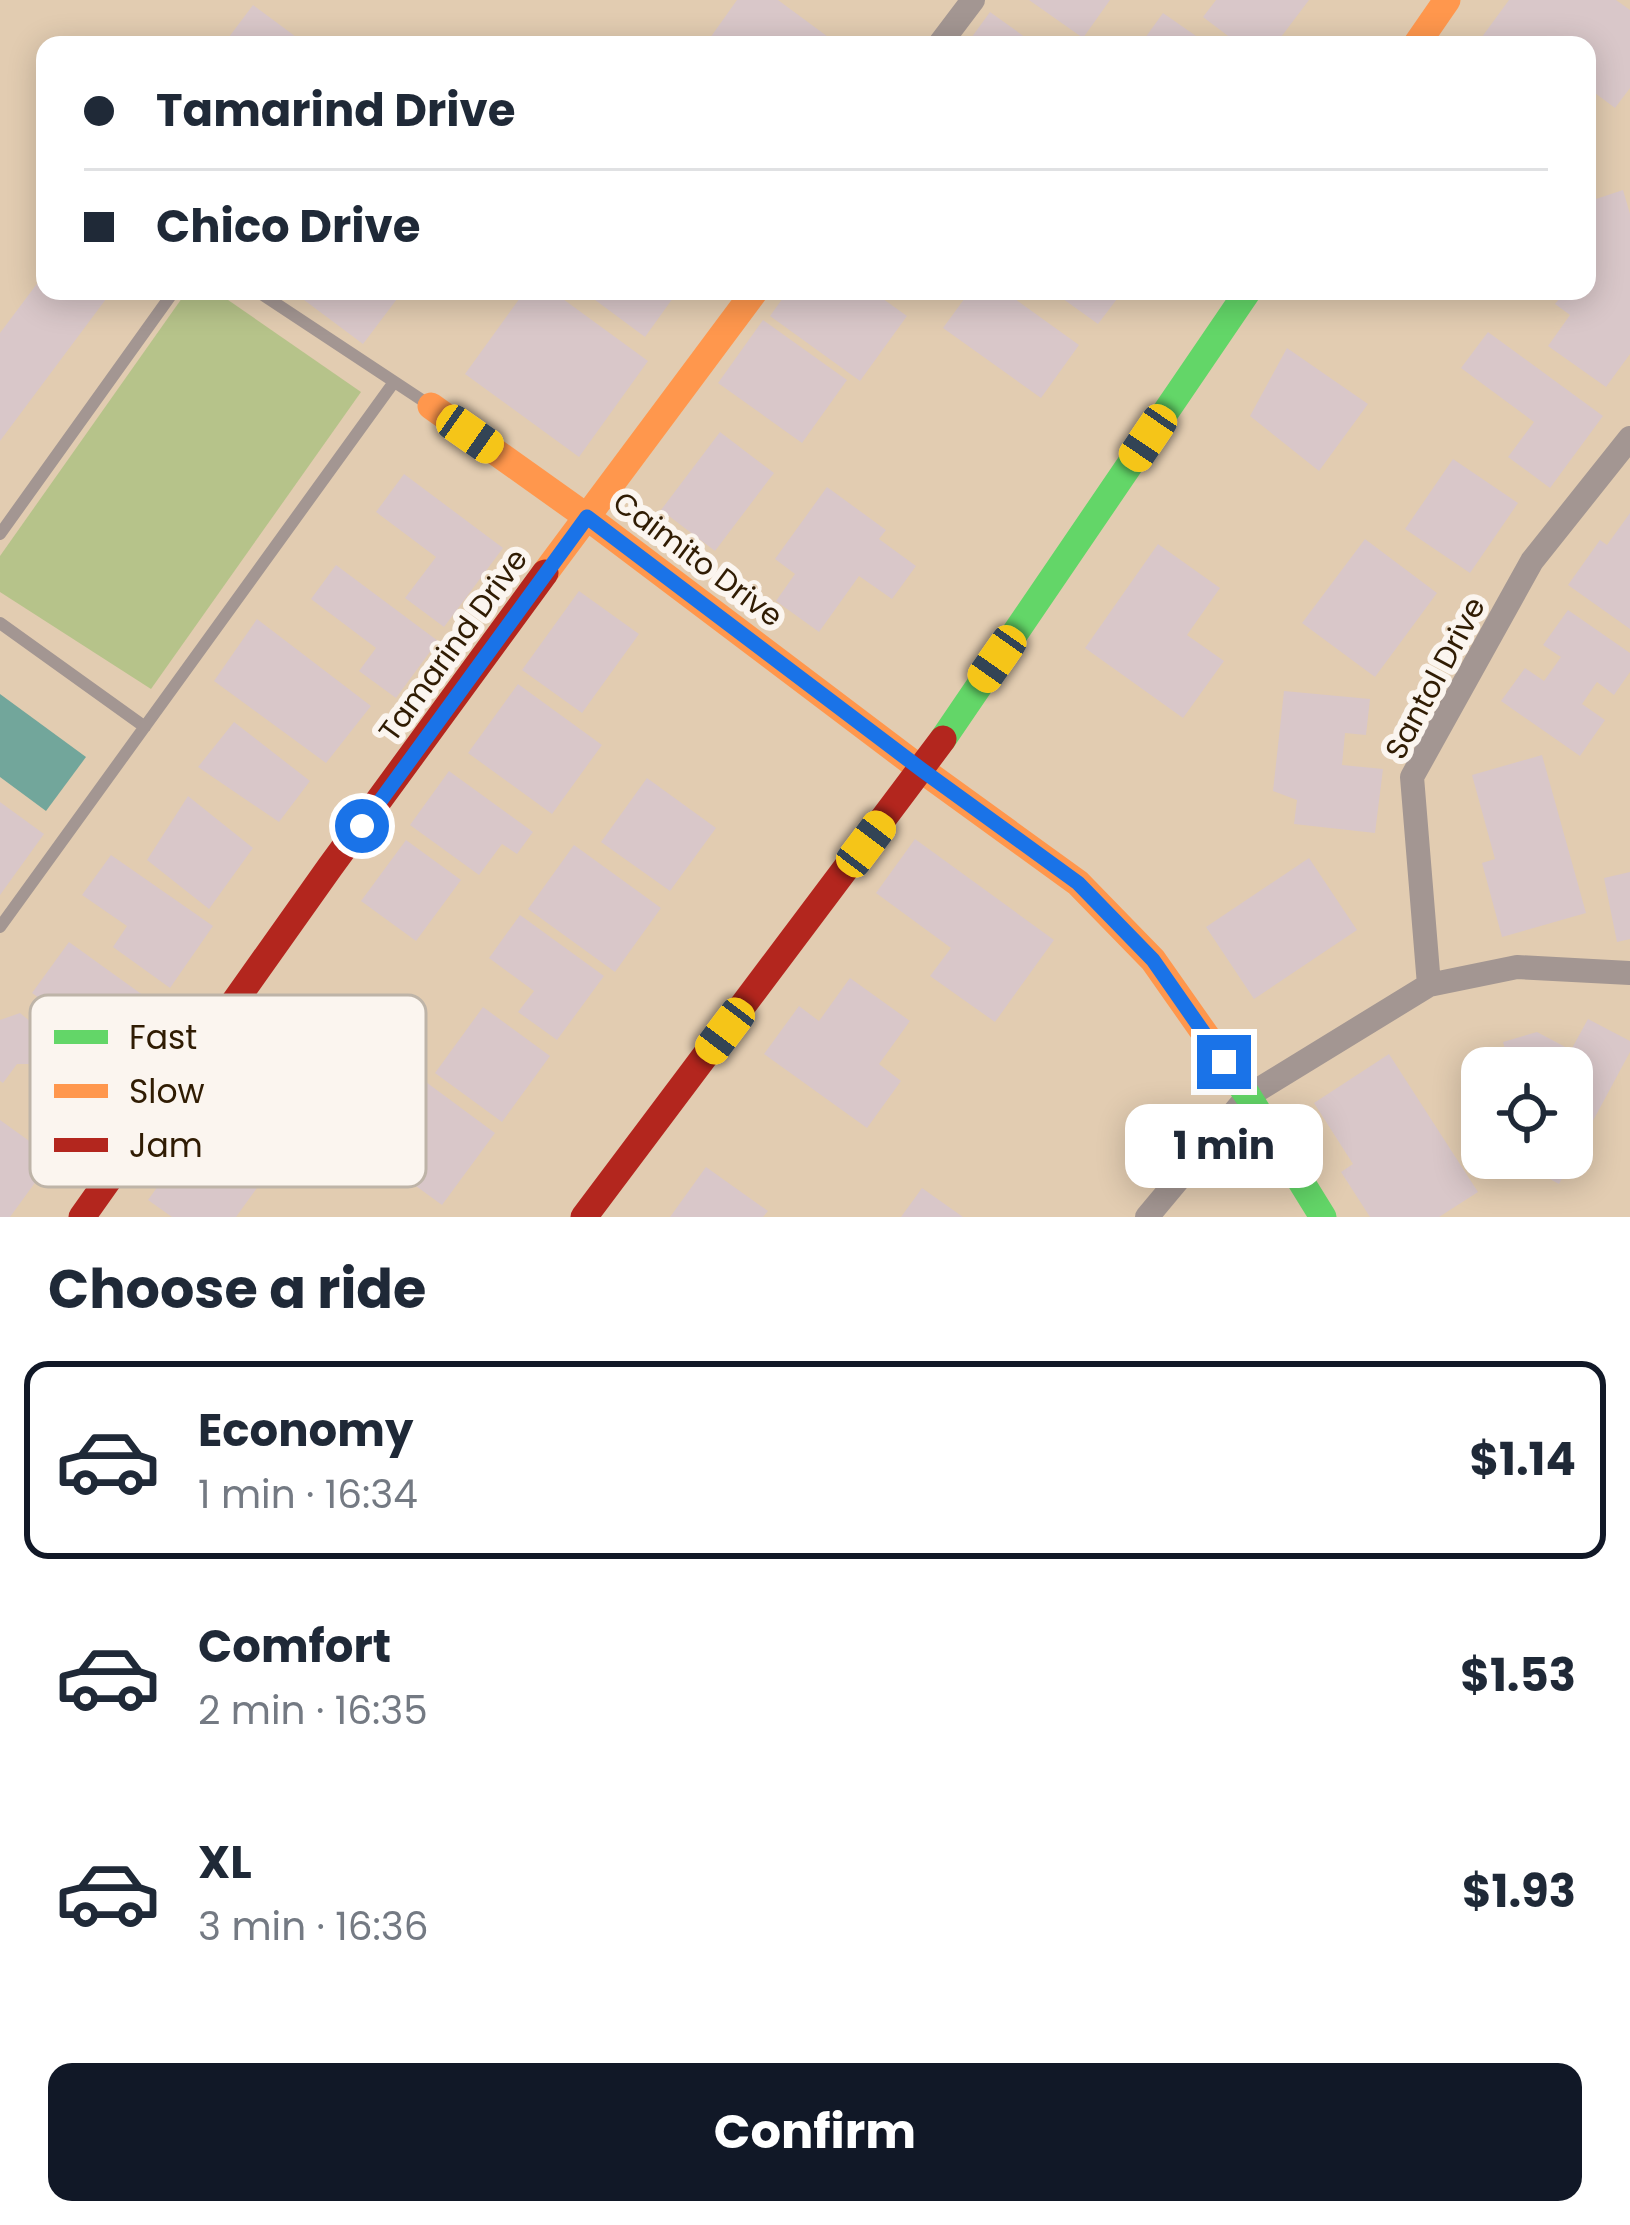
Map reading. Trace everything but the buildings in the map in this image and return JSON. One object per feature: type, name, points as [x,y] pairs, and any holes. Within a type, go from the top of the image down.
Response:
[{"type":"street","points":[[946,36],[973,0]]},
{"type":"street","points":[[1422,36],[1447,0]]},
{"type":"street","name":"Tamarind Drive","points":[[239,995],[748,300]]},
{"type":"street","points":[[584,1217],[922,770],[1242,300]]},
{"type":"street","name":"Caimito Drive","points":[[431,406],[1078,883],[1153,960],[1248,1096],[1323,1217]]},
{"type":"street","name":"Santol Drive","points":[[1429,985],[1412,777],[1532,561],[1630,438]]},
{"type":"street","points":[[1147,1217],[1248,1096],[1429,985],[1517,967],[1630,973]]},
{"type":"street","name":"Tamarind Drive","points":[[82,1217],[103,1187]]},
{"type":"lane","points":[[0,534],[167,300]]},
{"type":"lane","points":[[271,300],[431,406]]},
{"type":"lane","points":[[0,927],[394,382]]},
{"type":"lane","points":[[0,623],[146,727]]},
{"type":"green space","points":[[181,300],[228,300],[361,392],[151,689],[0,592],[0,556]]},
{"type":"water","points":[[0,694],[86,757],[46,811],[0,777]]},
{"type":"traffic: fast","points":[[943,739],[1242,300]]},
{"type":"traffic: fast","points":[[1212,1044],[1323,1217]]},
{"type":"traffic: slow","points":[[1422,36],[1447,0]]},
{"type":"traffic: slow","points":[[545,573],[748,300]]},
{"type":"traffic: slow","points":[[431,406],[1078,883],[1153,960],[1212,1044]]},
{"type":"traffic: jam","points":[[239,995],[545,573]]},
{"type":"traffic: jam","points":[[584,1217],[943,739]]},
{"type":"traffic: jam","points":[[82,1217],[103,1187]]},
{"type":"route","points":[[362,826],[587,517],[1078,883],[1153,960],[1224,1062]]}]
